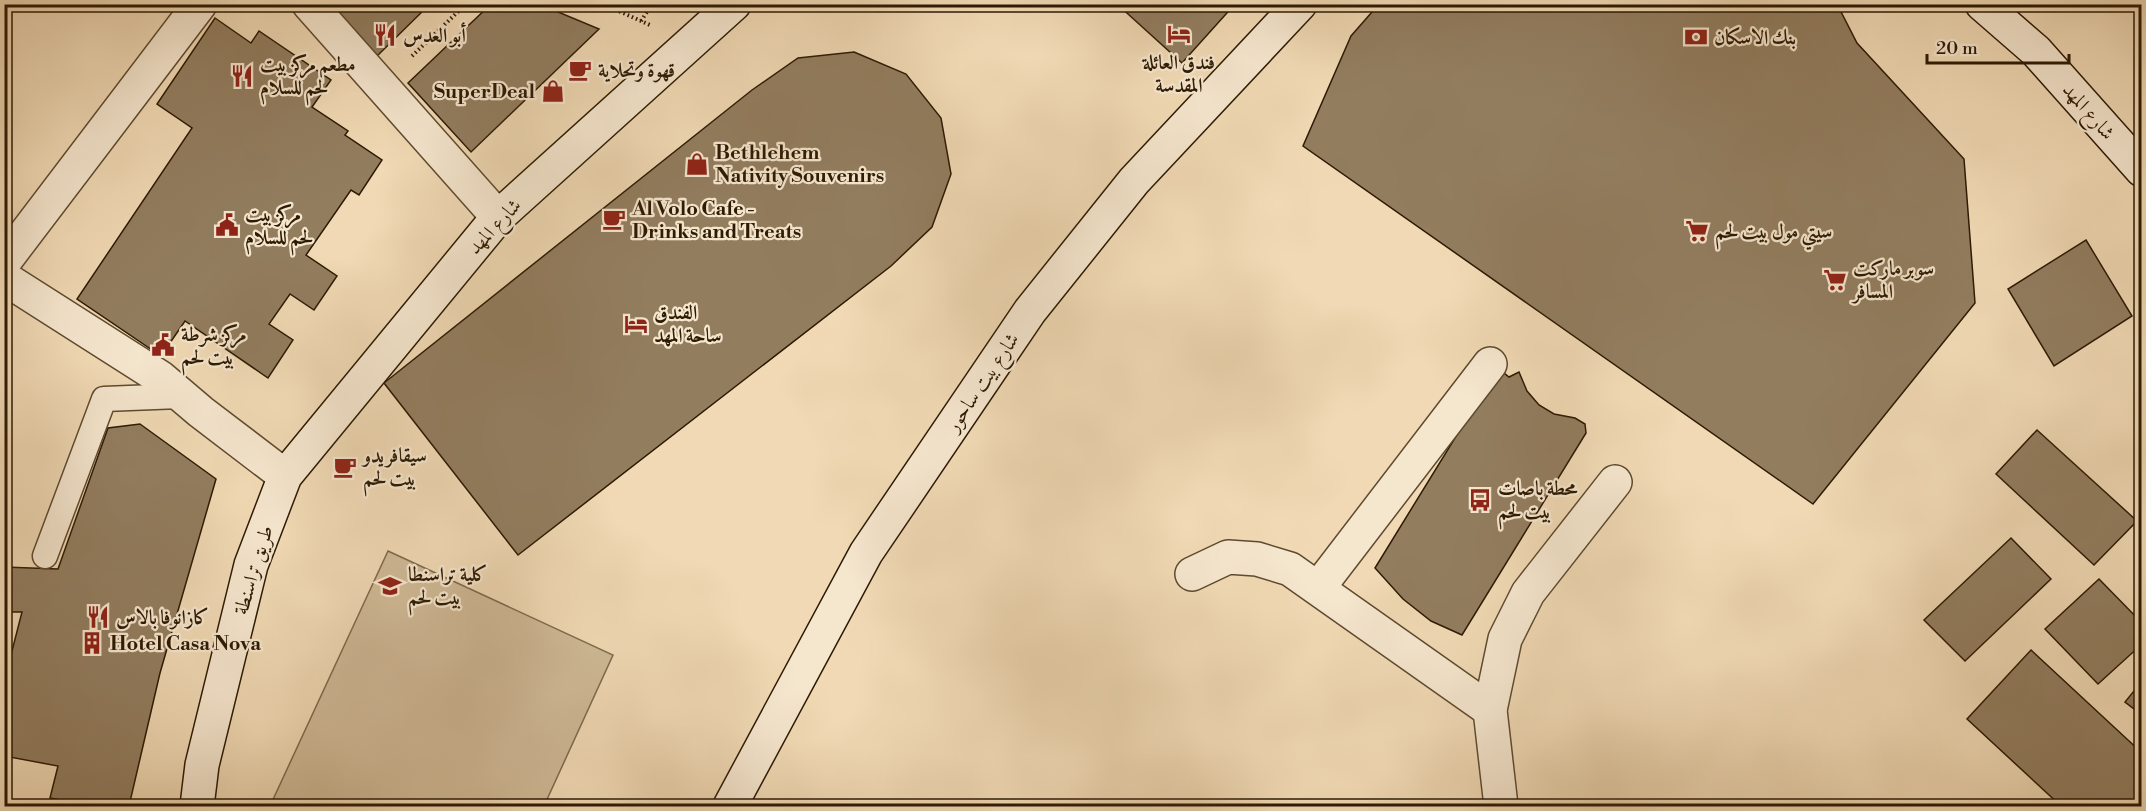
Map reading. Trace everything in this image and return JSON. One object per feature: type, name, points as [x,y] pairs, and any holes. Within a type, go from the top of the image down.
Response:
[{"type":"street","points":[[4,262],[200,4]]},
{"type":"street","points":[[309,4],[498,217]]},
{"type":"street","name":"شارع المهد","points":[[285,476],[498,217],[734,4]]},
{"type":"street","name":"شارع بيت ساحور","points":[[730,807],[866,553],[1030,311],[1134,181],[1300,4]]},
{"type":"street","name":"شارع المهد","points":[[1982,4],[2037,51],[2142,170]]},
{"type":"street","points":[[4,278],[161,378],[180,396],[285,476]]},
{"type":"street","points":[[1319,587],[1490,364]]},
{"type":"street","name":"طريق تراسنطة","points":[[197,807],[202,765],[251,565],[285,476]]},
{"type":"street","points":[[1501,807],[1490,710],[1505,639],[1528,593],[1615,482]]},
{"type":"street","points":[[1192,574],[1228,557],[1257,559],[1290,569],[1319,587],[1490,710]]},
{"type":"lane","points":[[45,556],[104,399],[180,396]]},
{"type":"path","points":[[380,85],[466,4]]},
{"type":"path","points":[[603,4],[641,21],[652,4]]},
{"type":"shaded area","name":"كلية تراسنطا بيت لحم","points":[[388,551],[613,655],[544,806],[270,806]]},
{"type":"building","points":[[322,4],[430,4],[373,60]]},
{"type":"building","points":[[491,4],[539,4],[599,29],[471,152],[408,83]]},
{"type":"building","name":"فندق العائلة المقدسة","points":[[1117,4],[1235,4],[1182,63]]},
{"type":"building","name":"سيتي مول بيت لحم","points":[[1379,4],[1837,4],[1857,43],[1964,159],[1975,303],[1813,504],[1303,146],[1351,36]]},
{"type":"building","name":"مركز بيت لحم للسلام","points":[[215,18],[251,43],[259,31],[331,80],[312,107],[348,131],[345,135],[382,160],[359,195],[351,190],[306,255],[337,276],[314,310],[290,294],[269,324],[293,340],[268,378],[185,321],[161,356],[77,299],[192,128],[157,104]]},
{"type":"building","name":"الفندق ساحة المهد","points":[[854,52],[906,74],[941,118],[951,174],[932,227],[891,266],[518,555],[384,383],[752,90],[798,58]]},
{"type":"building","points":[[2086,240],[2132,316],[2054,366],[2008,289]]},
{"type":"building","name":"محطة باصات بيت لحم","points":[[1498,368],[1509,377],[1519,372],[1527,391],[1539,405],[1554,414],[1575,418],[1585,424],[1586,433],[1462,635],[1431,621],[1403,599],[1375,568]]},
{"type":"building","name":"Hotel Casa Nova","points":[[140,424],[216,479],[160,673],[129,806],[95,806],[50,798],[58,766],[4,756],[4,682],[22,612],[4,612],[4,567],[58,569],[108,428]]},
{"type":"building","points":[[2037,430],[2137,521],[2094,565],[1996,474]]},
{"type":"building","points":[[2011,538],[2051,579],[1965,661],[1924,620]]},
{"type":"building","points":[[2099,579],[2142,623],[2142,644],[2098,684],[2045,629]]},
{"type":"building","points":[[2031,650],[2142,753],[2142,801],[2136,806],[2061,806],[1967,719]]},
{"type":"building","points":[[2142,681],[2142,715],[2125,702]]},
{"type":"place","name":"فندق العائلة المقدسة","points":[[1179,34]]},
{"type":"place","name":"أبو العدس","points":[[385,35]]},
{"type":"place","name":"بنك الاسكان","points":[[1696,37]]},
{"type":"place","name":"قهوة وتحلاية","points":[[580,70]]},
{"type":"place","name":"مطعم مركز بيت لحم للسلام","points":[[242,76]]},
{"type":"place","name":"SuperDeal","points":[[553,91]]},
{"type":"place","name":"Bethlehem Nativity Souvenirs","points":[[697,164]]},
{"type":"place","name":"Al Volo Cafe - Drinks and Treats","points":[[614,219]]},
{"type":"place","name":"مركز بيت لحم للسلام","points":[[227,225]]},
{"type":"place","name":"سيتي مول بيت لحم","points":[[1697,231]]},
{"type":"place","name":"سوبر ماركت المسافر","points":[[1835,280]]},
{"type":"place","name":"الفندق ساحة المهد","points":[[636,324]]},
{"type":"place","name":"مركز شرطة بيت لحم","points":[[163,345]]},
{"type":"place","name":"سيقافريدو بيت لحم","points":[[345,467]]},
{"type":"place","name":"محطة باصات بيت لحم","points":[[1480,500]]},
{"type":"place","name":"كلية تراسنطا بيت لحم","points":[[390,586]]},
{"type":"place","name":"كازانوفا بالاس","points":[[98,617]]},
{"type":"place","name":"Hotel Casa Nova","points":[[92,643]]}]
